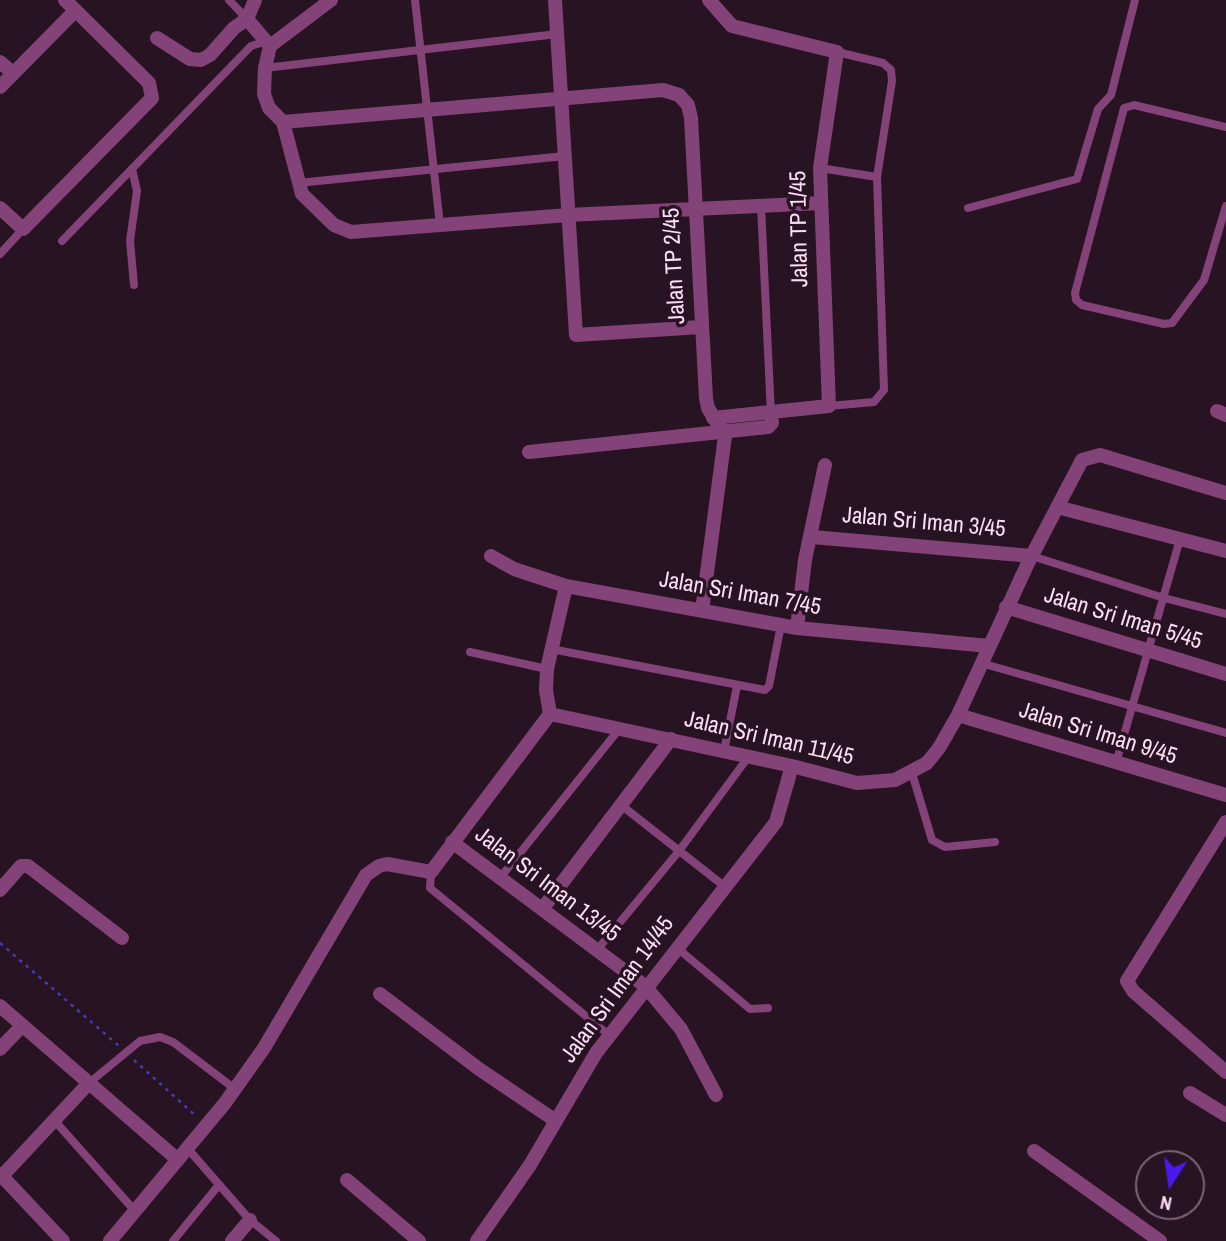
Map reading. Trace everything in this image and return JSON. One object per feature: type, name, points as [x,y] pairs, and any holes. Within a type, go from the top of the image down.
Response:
[{"type":"street","points":[[157,38],[190,59],[201,60],[211,55],[233,28],[247,19],[255,0]]},
{"type":"street","points":[[268,43],[331,0]]},
{"type":"street","points":[[555,0],[576,335],[701,327]]},
{"type":"street","points":[[709,0],[732,26],[837,52]]},
{"type":"street","points":[[0,87],[69,6],[149,83],[152,98],[23,229],[0,208]]},
{"type":"street","points":[[247,19],[268,43],[265,99],[283,122],[298,183],[316,210],[346,232],[568,215],[821,203]]},
{"type":"street","name":"Jalan TP 1/45","points":[[829,406],[820,168],[837,52]]},
{"type":"street","points":[[0,62],[13,73]]},
{"type":"street","name":"Jalan TP 2/45","points":[[561,97],[663,90],[679,95],[688,105],[691,118],[706,398],[713,418],[724,432]]},
{"type":"street","points":[[283,122],[561,97]]},
{"type":"street","points":[[713,418],[829,406]]},
{"type":"street","points":[[529,452],[768,427],[772,423],[771,414]]},
{"type":"street","points":[[702,611],[724,432]]},
{"type":"street","points":[[912,774],[927,763],[958,715],[1006,607],[1078,465],[1094,454],[1226,493]]},
{"type":"street","points":[[797,628],[805,560],[812,537],[825,465]]},
{"type":"street","points":[[1057,507],[1226,551]]},
{"type":"street","name":"Jalan Sri Iman 3/45","points":[[812,537],[1032,556]]},
{"type":"street","name":"Jalan Sri Iman 7/45","points":[[491,556],[514,569],[566,586],[702,611],[797,628],[989,646]]},
{"type":"street","points":[[110,1241],[207,1126],[264,1048],[366,875],[387,864],[431,872],[550,714],[545,690],[547,669],[566,586]]},
{"type":"street","name":"Jalan Sri Iman 5/45","points":[[1006,607],[1226,674]]},
{"type":"street","name":"Jalan Sri Iman 11/45","points":[[550,714],[749,756],[857,783],[876,784],[912,774]]},
{"type":"street","name":"Jalan Sri Iman 9/45","points":[[958,715],[1226,794]]},
{"type":"street","points":[[543,908],[671,739]]},
{"type":"street","name":"Jalan Sri Iman 14/45","points":[[477,1241],[530,1165],[609,1035],[776,822],[792,766]]},
{"type":"street","points":[[1226,822],[1127,981],[1133,992],[1226,1072]]},
{"type":"street","name":"Jalan Sri Iman 13/45","points":[[452,842],[645,986],[681,1029],[716,1095]]},
{"type":"street","points":[[0,890],[21,866],[26,865],[122,938]]},
{"type":"street","points":[[380,994],[479,1069],[556,1121]]},
{"type":"street","points":[[0,1006],[89,1083],[183,1155]]},
{"type":"street","points":[[0,1049],[22,1026]]},
{"type":"street","points":[[63,1241],[1,1175],[89,1083]]},
{"type":"street","points":[[1190,1093],[1226,1115]]},
{"type":"street","points":[[1034,1151],[1160,1241]]},
{"type":"street","points":[[347,1180],[419,1241]]},
{"type":"street","points":[[232,1241],[250,1220]]},
{"type":"lane","points":[[229,0],[247,19]]},
{"type":"lane","points":[[415,0],[440,226]]},
{"type":"lane","points":[[968,208],[1077,179],[1098,108],[1111,95],[1135,0]]},
{"type":"lane","points":[[265,68],[557,34]]},
{"type":"lane","points":[[62,241],[250,46],[268,43]]},
{"type":"lane","points":[[829,406],[874,402],[884,390],[877,177],[892,80],[891,70],[878,61],[837,52]]},
{"type":"lane","points":[[1226,127],[1134,105],[1124,108],[1075,293],[1076,300],[1105,310],[1164,324],[1172,323],[1204,280],[1226,206]]},
{"type":"lane","points":[[298,183],[565,156]]},
{"type":"lane","points":[[820,168],[877,177]]},
{"type":"lane","points":[[132,169],[137,191],[130,241],[134,285]]},
{"type":"lane","points":[[761,206],[771,414]]},
{"type":"lane","points":[[0,254],[23,229]]},
{"type":"lane","points":[[1116,763],[1180,539]]},
{"type":"lane","points":[[1032,556],[1164,598],[1226,614]]},
{"type":"lane","points":[[551,649],[737,686],[768,689],[781,625]]},
{"type":"lane","points":[[470,652],[547,669]]},
{"type":"lane","points":[[981,663],[1226,733]]},
{"type":"lane","points":[[724,751],[737,686]]},
{"type":"lane","points":[[500,877],[620,728]]},
{"type":"lane","points":[[597,950],[680,851],[749,756]]},
{"type":"lane","points":[[912,774],[932,840],[945,847],[995,842]]},
{"type":"lane","points":[[621,805],[724,886]]},
{"type":"lane","points":[[431,872],[430,888],[609,1035]]},
{"type":"lane","points":[[676,947],[750,1009],[768,1008]]},
{"type":"lane","points":[[89,1083],[146,1038],[167,1038],[235,1089]]},
{"type":"lane","points":[[54,1120],[135,1211]]},
{"type":"lane","points":[[183,1155],[218,1186],[250,1220],[276,1241]]},
{"type":"lane","points":[[173,1241],[218,1186]]},
{"type":"path","points":[[0,943],[207,1126]]}]
